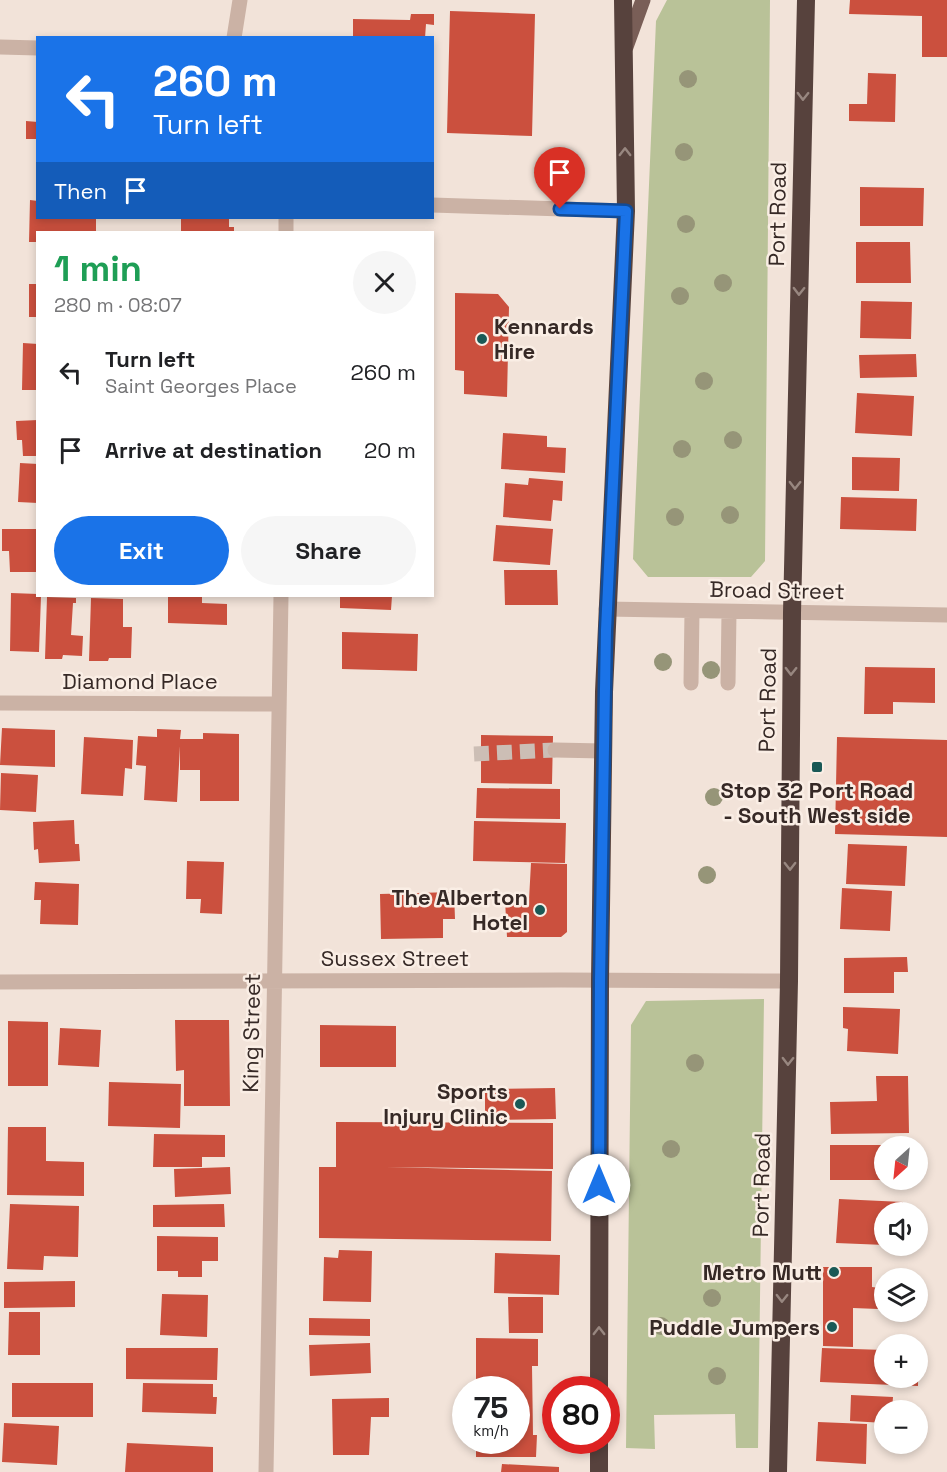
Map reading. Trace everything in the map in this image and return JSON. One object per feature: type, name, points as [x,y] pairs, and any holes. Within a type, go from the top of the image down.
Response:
[{"type":"highway","points":[[599,1376],[603,751],[606,609],[626,211],[623,0]]},
{"type":"highway","name":"Port Road","points":[[778,1472],[789,981],[792,613],[806,0]]},
{"type":"highway","points":[[599,1454],[599,1472]]},
{"type":"main road","points":[[625,50],[643,0]]},
{"type":"street","points":[[234,36],[240,0]]},
{"type":"street","points":[[0,47],[36,48]]},
{"type":"street","points":[[434,205],[626,211]]},
{"type":"street","name":"King Street","points":[[266,1472],[281,597]]},
{"type":"street","name":"Broad Street","points":[[606,609],[947,615]]},
{"type":"street","points":[[691,683],[692,611]]},
{"type":"street","points":[[728,683],[729,612]]},
{"type":"street","name":"Diamond Place","points":[[0,703],[279,704]]},
{"type":"street","points":[[555,750],[603,751]]},
{"type":"street","name":"Sussex Street","points":[[0,982],[789,981]]},
{"type":"green space","points":[[667,0],[770,0],[765,561],[751,577],[648,577],[633,559],[656,21]]},
{"type":"green space","points":[[764,999],[758,1448],[736,1448],[735,1414],[654,1415],[655,1449],[626,1448],[631,1025],[646,1001]]},
{"type":"building","points":[[850,0],[947,0],[947,57],[922,57],[922,16],[849,14]]},
{"type":"building","points":[[450,11],[535,14],[532,136],[447,133]]},
{"type":"building","points":[[411,14],[434,14],[434,25],[426,24],[425,36],[353,36],[353,19],[410,20]]},
{"type":"building","points":[[868,73],[896,74],[895,122],[849,121],[849,104],[867,104]]},
{"type":"building","points":[[26,121],[36,122],[36,139],[26,139]]},
{"type":"building","points":[[860,187],[924,188],[923,226],[860,226]]},
{"type":"building","points":[[30,200],[36,201],[36,219],[96,219],[96,231],[36,231],[36,242],[29,242]]},
{"type":"building","points":[[181,219],[229,219],[229,227],[234,227],[234,231],[181,231]]},
{"type":"building","points":[[856,242],[910,242],[911,283],[856,283]]},
{"type":"building","points":[[29,284],[36,284],[36,317],[29,317]]},
{"type":"building","name":"Kennards Hire","points":[[455,293],[498,294],[509,307],[507,397],[464,394],[464,371],[455,370]]},
{"type":"building","points":[[861,301],[912,302],[911,339],[860,338]]},
{"type":"building","points":[[23,343],[36,344],[36,390],[22,390]]},
{"type":"building","points":[[916,354],[917,377],[860,378],[859,355]]},
{"type":"building","points":[[857,393],[914,396],[912,436],[855,433]]},
{"type":"building","points":[[36,420],[36,456],[23,456],[22,440],[17,440],[16,421]]},
{"type":"building","points":[[503,433],[547,436],[547,447],[566,448],[565,473],[501,469]]},
{"type":"building","points":[[852,457],[900,458],[899,491],[852,490]]},
{"type":"building","points":[[20,463],[36,464],[36,503],[18,502]]},
{"type":"building","points":[[529,478],[563,481],[562,501],[553,500],[551,521],[503,517],[505,483],[528,485]]},
{"type":"building","points":[[841,497],[917,499],[916,531],[840,529]]},
{"type":"building","points":[[496,525],[553,529],[550,565],[493,561]]},
{"type":"building","points":[[2,529],[36,529],[36,572],[10,572],[9,551],[2,551]]},
{"type":"building","points":[[504,570],[557,570],[558,605],[505,605]]},
{"type":"building","points":[[11,593],[36,594],[36,597],[41,597],[39,652],[10,651]]},
{"type":"building","points":[[47,597],[76,598],[76,603],[73,603],[71,635],[83,636],[82,656],[63,655],[62,659],[45,659]]},
{"type":"building","points":[[168,597],[202,597],[202,603],[227,604],[227,625],[168,623]]},
{"type":"building","points":[[340,597],[392,597],[391,610],[340,608]]},
{"type":"building","points":[[91,598],[123,599],[123,627],[132,627],[131,658],[89,661]]},
{"type":"building","points":[[342,632],[418,634],[417,671],[342,669]]},
{"type":"building","points":[[865,667],[935,668],[935,703],[893,702],[893,714],[864,714]]},
{"type":"building","points":[[2,728],[55,730],[55,767],[0,765]]},
{"type":"building","points":[[157,729],[181,730],[180,739],[203,739],[203,733],[239,734],[239,801],[200,801],[200,770],[180,770],[180,746],[177,802],[144,800],[146,766],[136,765],[138,736],[157,737]]},
{"type":"building","points":[[481,735],[553,736],[552,784],[481,783]]},
{"type":"building","points":[[84,737],[133,740],[132,769],[125,768],[123,796],[81,794]]},
{"type":"building","points":[[837,737],[947,740],[947,837],[835,834]]},
{"type":"building","points":[[1,773],[38,775],[36,812],[0,810]]},
{"type":"building","points":[[477,788],[560,789],[560,819],[476,818]]},
{"type":"building","points":[[74,820],[75,844],[79,844],[80,861],[39,863],[38,849],[34,850],[33,822]]},
{"type":"building","points":[[474,821],[566,823],[565,863],[473,861]]},
{"type":"building","points":[[848,844],[907,846],[905,886],[846,884]]},
{"type":"building","points":[[187,861],[224,862],[222,914],[200,913],[201,899],[186,899]]},
{"type":"building","points":[[531,863],[567,864],[567,932],[561,937],[507,937],[505,900],[529,900]]},
{"type":"building","points":[[35,882],[79,884],[78,925],[40,924],[41,900],[34,900]]},
{"type":"building","points":[[842,888],[892,891],[890,931],[840,929]]},
{"type":"building","points":[[454,892],[455,919],[443,919],[443,938],[381,939],[380,894]]},
{"type":"building","points":[[907,957],[908,972],[894,972],[894,993],[844,993],[844,958]]},
{"type":"building","points":[[843,1007],[900,1009],[898,1054],[847,1051],[848,1029],[843,1028]]},
{"type":"building","points":[[175,1020],[229,1020],[230,1106],[184,1106],[184,1070],[176,1071]]},
{"type":"building","points":[[8,1021],[48,1022],[48,1086],[8,1086]]},
{"type":"building","points":[[320,1025],[396,1026],[396,1067],[320,1067]]},
{"type":"building","points":[[60,1028],[101,1030],[99,1067],[58,1065]]},
{"type":"building","points":[[876,1076],[908,1076],[909,1133],[831,1134],[830,1102],[877,1101]]},
{"type":"building","points":[[109,1082],[181,1084],[180,1128],[108,1126]]},
{"type":"building","name":"Sports Injury Clinic","points":[[555,1088],[556,1119],[485,1120],[485,1089]]},
{"type":"building","points":[[336,1122],[553,1123],[553,1169],[386,1167],[552,1171],[551,1241],[319,1238],[319,1167],[336,1167]]},
{"type":"building","points":[[8,1127],[46,1127],[46,1161],[84,1162],[84,1196],[7,1195]]},
{"type":"building","points":[[154,1134],[225,1135],[225,1157],[202,1157],[202,1167],[153,1167]]},
{"type":"building","points":[[830,1145],[874,1145],[874,1180],[830,1180]]},
{"type":"building","points":[[230,1167],[231,1194],[175,1197],[174,1169]]},
{"type":"building","points":[[839,1199],[903,1202],[874,1202],[874,1245],[836,1243]]},
{"type":"building","points":[[10,1204],[79,1206],[78,1257],[44,1256],[43,1270],[7,1269]]},
{"type":"building","points":[[224,1204],[225,1227],[153,1227],[153,1205]]},
{"type":"building","points":[[157,1236],[218,1237],[218,1261],[202,1261],[202,1277],[178,1277],[178,1271],[157,1271]]},
{"type":"building","points":[[339,1250],[372,1251],[371,1302],[323,1301],[324,1257],[338,1258]]},
{"type":"building","points":[[495,1253],[560,1255],[559,1295],[494,1293]]},
{"type":"building","points":[[823,1267],[872,1267],[874,1309],[853,1308],[853,1347],[823,1346]]},
{"type":"building","points":[[75,1281],[75,1307],[4,1308],[4,1282]]},
{"type":"building","points":[[162,1294],[208,1295],[207,1337],[160,1335]]},
{"type":"building","points":[[508,1297],[543,1297],[543,1333],[509,1333]]},
{"type":"building","points":[[9,1312],[40,1312],[40,1355],[8,1355]]},
{"type":"building","points":[[309,1318],[370,1319],[370,1336],[309,1335]]},
{"type":"building","points":[[476,1338],[538,1339],[538,1366],[532,1366],[533,1435],[537,1435],[536,1457],[476,1457],[476,1454],[530,1454],[530,1376],[476,1376]]},
{"type":"building","points":[[370,1343],[371,1373],[310,1376],[309,1345]]},
{"type":"building","points":[[126,1348],[218,1348],[217,1380],[126,1379]]},
{"type":"building","points":[[822,1348],[874,1350],[874,1384],[820,1382]]},
{"type":"building","points":[[12,1383],[93,1383],[93,1417],[12,1417]]},
{"type":"building","points":[[143,1383],[213,1384],[213,1397],[217,1397],[216,1414],[142,1412]]},
{"type":"building","points":[[851,1395],[893,1397],[893,1400],[874,1400],[874,1422],[850,1421]]},
{"type":"building","points":[[389,1398],[389,1417],[371,1417],[369,1455],[333,1455],[332,1399]]},
{"type":"building","points":[[818,1422],[867,1424],[866,1464],[816,1461]]},
{"type":"building","points":[[4,1423],[59,1426],[57,1465],[2,1462]]},
{"type":"building","points":[[127,1443],[213,1447],[213,1472],[125,1472]]},
{"type":"building","points":[[502,1464],[559,1467],[559,1472],[501,1472]]},
{"type":"tunnel","points":[[474,754],[555,750]]},
{"type":"place","name":"Kennards Hire","points":[[482,339]]},
{"type":"place","name":"Stop 32 Port Road - South West side","points":[[817,767]]},
{"type":"place","name":"The Alberton Hotel","points":[[540,910]]},
{"type":"place","name":"Sports Injury Clinic","points":[[520,1104]]},
{"type":"place","name":"Metro Mutt","points":[[834,1272]]},
{"type":"place","name":"Puddle Jumpers","points":[[832,1327]]},
{"type":"route","points":[[560,209],[626,211],[604,692],[599,1185]]}]
